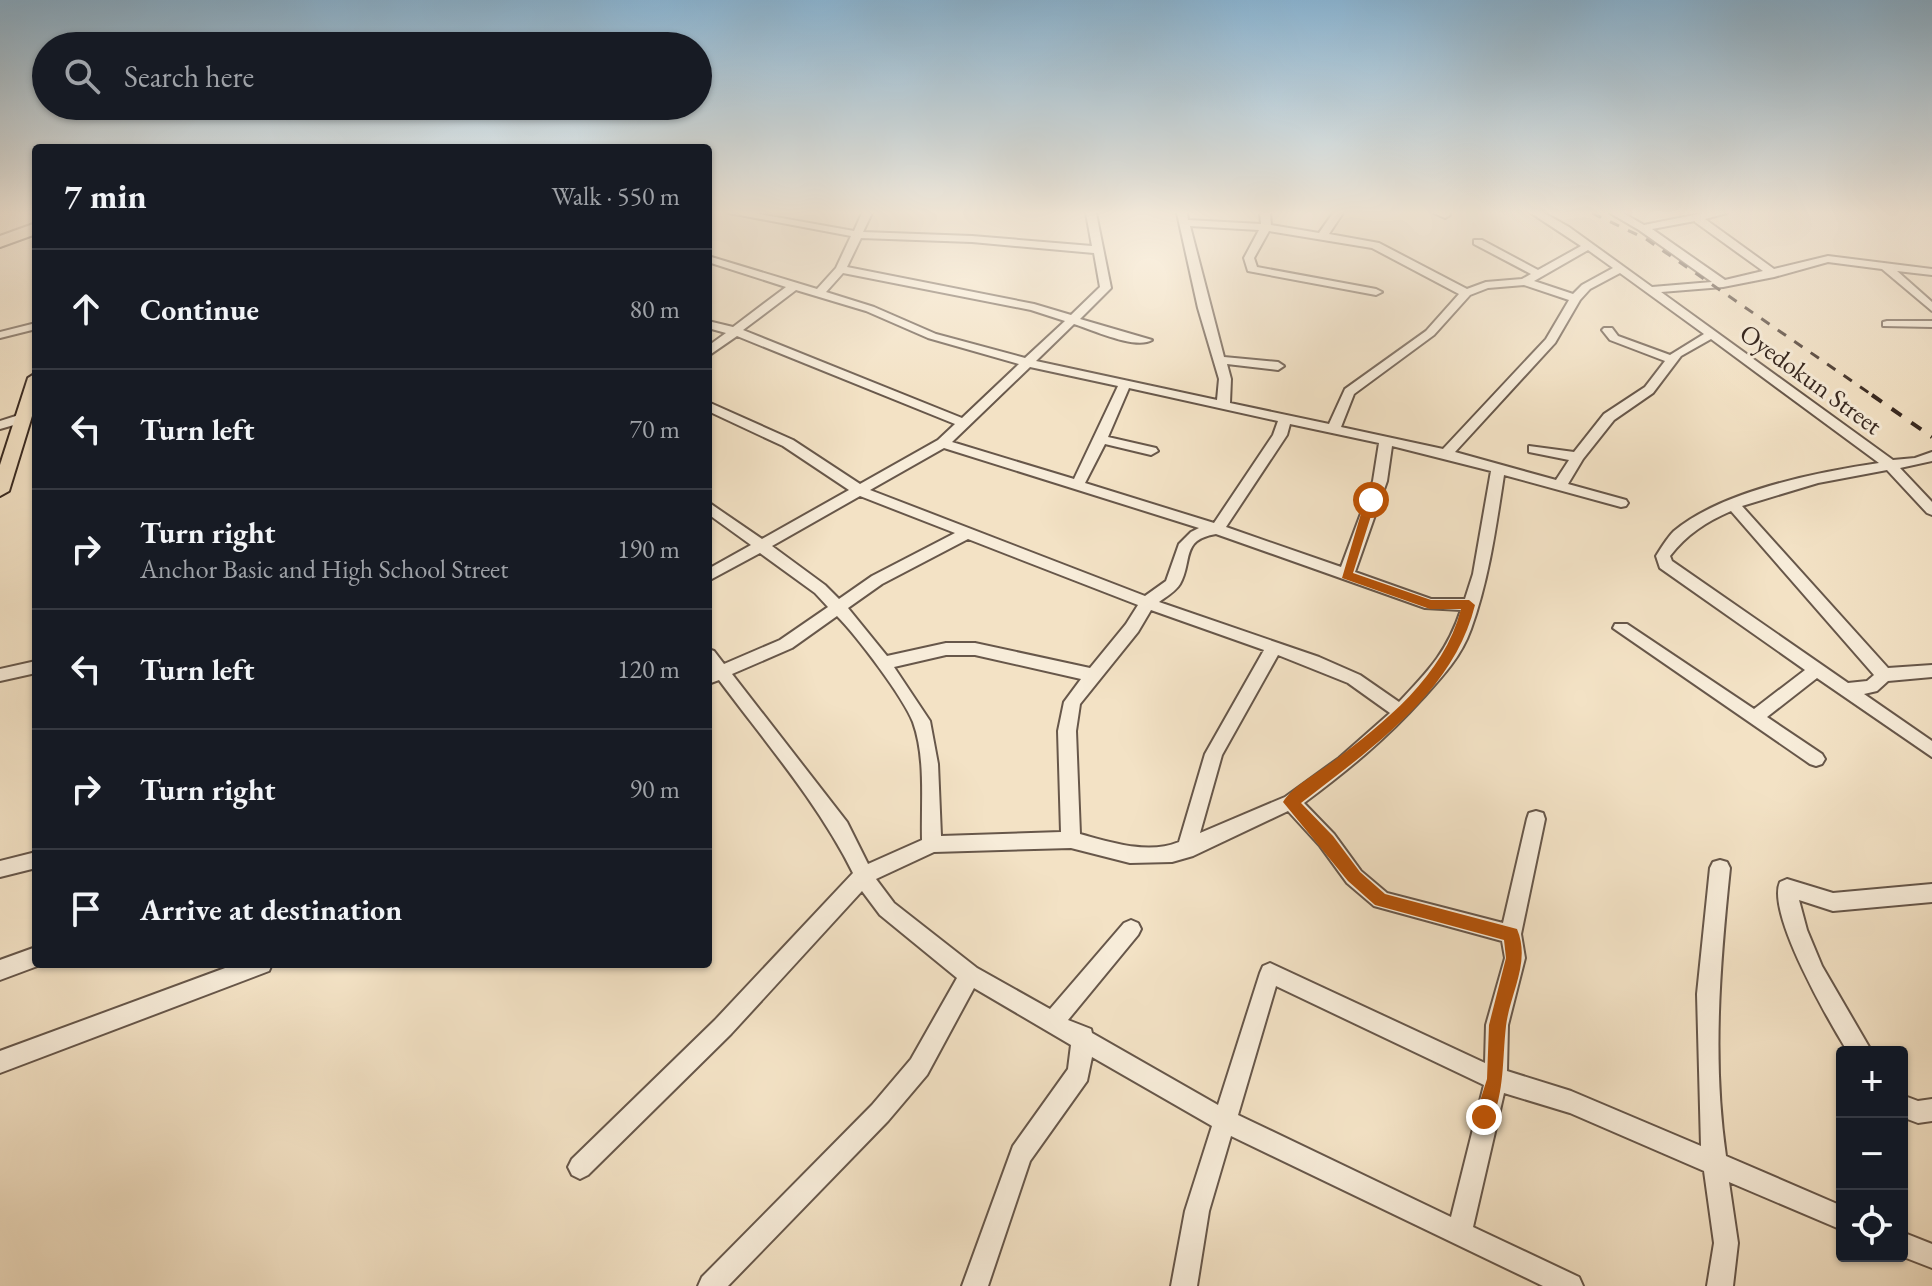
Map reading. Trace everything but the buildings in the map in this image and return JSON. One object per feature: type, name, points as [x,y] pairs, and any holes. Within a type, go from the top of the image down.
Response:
[{"type":"main road","points":[[26,414],[32,386]]},
{"type":"main road","points":[[1,482],[32,392]]},
{"type":"street","points":[[755,273],[820,292],[932,336],[1030,363],[1446,454],[1621,503]]},
{"type":"street","points":[[820,292],[837,273]]},
{"type":"street","points":[[863,273],[997,298],[1146,340]]},
{"type":"street","points":[[712,574],[943,443],[1075,321],[1106,288],[1104,273]]},
{"type":"street","points":[[1198,273],[1225,379],[1223,406]]},
{"type":"street","points":[[1274,273],[1376,292]]},
{"type":"street","points":[[1431,273],[1466,293]]},
{"type":"street","points":[[1446,454],[1551,341],[1575,298],[1586,287],[1612,273]]},
{"type":"street","name":"Oyedokun Street","points":[[1626,273],[1889,464],[1932,510]]},
{"type":"street","points":[[1707,273],[1723,284]]},
{"type":"street","points":[[1651,290],[1723,284],[1777,273]]},
{"type":"street","points":[[1893,273],[1932,308]]},
{"type":"street","points":[[1525,282],[1538,274]]},
{"type":"street","points":[[1334,428],[1349,392],[1430,333],[1466,293],[1486,285],[1525,282],[1575,298]]},
{"type":"street","points":[[712,349],[795,285]]},
{"type":"street","points":[[1887,324],[1932,324]]},
{"type":"street","points":[[712,325],[963,423]]},
{"type":"street","points":[[0,335],[32,327]]},
{"type":"street","points":[[1608,330],[1618,340],[1670,359]]},
{"type":"street","points":[[1561,484],[1577,457],[1609,417],[1649,390],[1670,359],[1712,334]]},
{"type":"street","points":[[1221,360],[1278,366]]},
{"type":"street","points":[[1076,486],[1125,384]]},
{"type":"street","points":[[712,408],[777,436],[860,491],[1147,603],[1313,661],[1354,679],[1400,711]]},
{"type":"street","points":[[0,425],[26,414]]},
{"type":"street","points":[[1071,840],[1068,717],[1072,702],[1132,628],[1147,603],[1173,583],[1175,564],[1185,546],[1198,534],[1217,529],[1280,435],[1285,419]]},
{"type":"street","points":[[1101,439],[1151,451]]},
{"type":"street","points":[[1346,575],[1380,481],[1386,440]]},
{"type":"street","points":[[943,443],[1217,529],[1430,604],[1469,605]]},
{"type":"street","points":[[1534,449],[1577,457]]},
{"type":"street","points":[[1932,456],[1917,462],[1889,464],[1812,479],[1733,504],[1678,536],[1667,548],[1665,564],[1932,750]]},
{"type":"street","points":[[580,1167],[723,1027],[864,875],[932,844],[1071,840],[1130,855],[1186,850],[1291,802],[1345,763],[1446,662],[1462,632],[1481,574],[1498,470]]},
{"type":"street","points":[[1733,504],[1884,675]]},
{"type":"street","points":[[712,510],[820,589],[856,626],[884,663],[921,721],[929,764],[932,844]]},
{"type":"street","points":[[967,533],[877,580],[786,644],[713,668],[811,787],[840,828],[873,893],[887,909],[970,975],[1223,1120],[1570,1286]]},
{"type":"street","points":[[1621,628],[1816,759]]},
{"type":"street","points":[[884,663],[946,649],[975,649],[1092,675]]},
{"type":"street","points":[[1186,850],[1214,754],[1273,649]]},
{"type":"street","points":[[0,675],[32,668]]},
{"type":"street","points":[[1754,718],[1818,669]]},
{"type":"street","points":[[1847,689],[1871,687],[1884,675],[1932,671]]},
{"type":"street","points":[[1291,802],[1327,840],[1354,877],[1381,900],[1511,934]]},
{"type":"street","points":[[1460,1231],[1496,1079],[1497,1025],[1515,958],[1511,934],[1536,819]]},
{"type":"street","points":[[0,869],[32,861]]},
{"type":"street","points":[[1720,868],[1707,994],[1708,1097],[1726,1243],[1720,1286]]},
{"type":"street","points":[[1857,1046],[1822,989],[1790,906],[1787,888],[1833,902],[1932,893]]},
{"type":"street","points":[[1052,1023],[1131,929]]},
{"type":"street","points":[[0,970],[32,958]]},
{"type":"street","points":[[0,1062],[251,968]]},
{"type":"street","points":[[1184,1286],[1197,1211],[1270,973],[1496,1079],[1571,1102],[1836,1215]]},
{"type":"street","points":[[711,1286],[880,1113],[919,1067],[970,975]]},
{"type":"street","points":[[975,1286],[1021,1154],[1079,1073],[1083,1037]]},
{"type":"street","points":[[1908,1108],[1918,1112],[1932,1110]]},
{"type":"street","points":[[1908,1246],[1932,1256]]},
{"type":"railway","points":[[1695,273],[1875,397]]},
{"type":"railway","points":[[1872,395],[1932,437]]},
{"type":"route","points":[[1371,500],[1346,575],[1430,604],[1469,605],[1462,632],[1446,662],[1383,731],[1291,802],[1327,840],[1354,877],[1381,900],[1508,936],[1511,934],[1515,958],[1497,1025],[1496,1079],[1491,1103],[1484,1117]]}]
